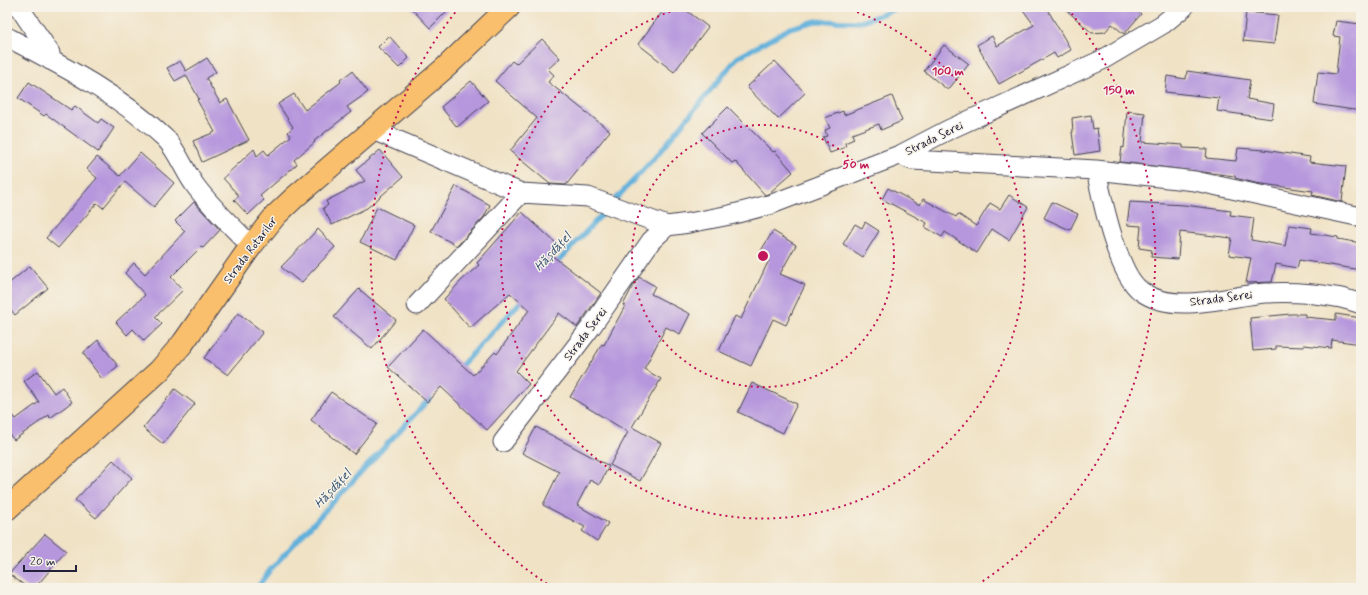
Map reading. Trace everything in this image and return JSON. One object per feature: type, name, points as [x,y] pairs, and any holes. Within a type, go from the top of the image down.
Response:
[{"type":"main road","name":"Strada Rotarilor","points":[[7,509],[158,371],[183,343],[251,246],[276,215],[295,196],[446,67],[509,7]]},
{"type":"street","points":[[19,7],[50,53],[50,60]]},
{"type":"street","name":"Strada Serei","points":[[373,130],[521,193],[588,197],[667,226],[730,215],[772,204],[902,154],[948,130],[1102,60],[1163,24],[1184,7]]},
{"type":"street","points":[[7,37],[106,91],[127,106],[167,141],[197,189],[251,246]]},
{"type":"street","points":[[948,130],[948,162]]},
{"type":"street","points":[[902,154],[906,158],[912,160],[1096,170],[1195,181],[1263,194],[1361,217]]},
{"type":"street","name":"Strada Serei","points":[[1096,170],[1103,206],[1122,264],[1132,282],[1140,291],[1157,300],[1176,303],[1190,303],[1266,293],[1336,297],[1361,304]]},
{"type":"street","points":[[417,305],[521,193]]},
{"type":"street","name":"Strada Serei","points":[[503,442],[591,327],[651,241],[667,226]]},
{"type":"building","points":[[410,7],[451,7],[430,28]]},
{"type":"building","points":[[666,7],[682,7],[708,27],[674,72],[638,44]]},
{"type":"building","points":[[1021,7],[1046,7],[1071,50],[1057,58],[1054,53],[999,84],[977,45],[992,36],[997,46],[1034,25]]},
{"type":"building","points":[[1063,7],[1133,7],[1141,14],[1124,34],[1112,24],[1105,32],[1092,33]]},
{"type":"building","points":[[1246,12],[1278,15],[1274,44],[1243,41]]},
{"type":"building","points":[[1336,21],[1361,24],[1361,111],[1314,104],[1318,72],[1336,74],[1340,37],[1333,36]]},
{"type":"building","points":[[389,36],[409,58],[399,68],[378,47]]},
{"type":"building","points":[[542,39],[560,58],[548,69],[554,75],[548,82],[610,131],[566,185],[550,184],[510,151],[537,118],[495,81],[512,61],[516,64]]},
{"type":"building","points":[[944,45],[969,64],[948,90],[924,71]]},
{"type":"building","points":[[207,58],[216,72],[206,78],[220,103],[227,99],[249,140],[202,162],[193,141],[215,132],[197,100],[199,99],[186,75],[175,81],[167,68],[180,61],[186,71]]},
{"type":"building","points":[[775,61],[805,93],[778,119],[747,87]]},
{"type":"building","points":[[352,71],[368,92],[347,107],[351,112],[314,141],[315,142],[294,160],[297,164],[260,196],[264,200],[248,215],[234,200],[239,196],[223,178],[254,149],[257,156],[264,150],[268,155],[291,136],[288,132],[293,127],[278,104],[294,94],[305,110],[341,82],[340,80]]},
{"type":"building","points":[[1187,71],[1250,80],[1247,99],[1274,104],[1272,119],[1217,111],[1219,98],[1165,92],[1167,76],[1186,79]]},
{"type":"building","points":[[471,81],[488,101],[457,127],[441,107]]},
{"type":"building","points":[[29,82],[71,110],[75,106],[98,123],[101,119],[114,128],[98,152],[46,114],[44,116],[18,98]]},
{"type":"building","points":[[892,96],[902,121],[881,130],[879,124],[852,134],[854,139],[845,143],[846,147],[830,153],[823,137],[827,136],[825,130],[830,128],[825,118],[843,111],[844,115]]},
{"type":"building","points":[[728,107],[773,152],[775,151],[793,172],[768,194],[765,195],[735,161],[732,163],[702,133]]},
{"type":"building","points":[[1127,111],[1145,113],[1142,142],[1183,145],[1183,148],[1207,149],[1206,158],[1236,161],[1238,148],[1264,150],[1310,157],[1309,162],[1346,166],[1342,202],[1312,195],[1313,191],[1255,183],[1235,178],[1235,176],[1120,162],[1122,147],[1124,148]]},
{"type":"building","points":[[1091,115],[1093,129],[1097,128],[1100,151],[1075,155],[1072,118]]},
{"type":"building","points":[[380,150],[403,177],[367,208],[332,225],[323,208],[328,205],[326,201],[365,181],[356,170]]},
{"type":"building","points":[[140,153],[174,183],[154,207],[125,182],[103,208],[97,203],[58,248],[46,238],[97,178],[87,169],[97,157],[120,176]]},
{"type":"building","points":[[456,186],[490,205],[484,217],[457,246],[431,231]]},
{"type":"building","points":[[888,188],[920,205],[923,199],[956,217],[958,214],[976,226],[990,203],[1000,209],[1009,195],[1028,207],[1009,240],[992,229],[977,253],[945,232],[942,237],[925,227],[927,223],[882,199]]},
{"type":"building","points":[[194,202],[220,230],[203,248],[201,247],[171,277],[183,290],[155,317],[162,324],[144,341],[133,329],[127,335],[116,322],[145,295],[125,273],[134,263],[145,274],[185,231],[175,221]]},
{"type":"building","points":[[1052,202],[1078,214],[1070,230],[1044,218]]},
{"type":"building","points":[[1130,202],[1184,205],[1231,211],[1230,215],[1254,218],[1251,240],[1285,246],[1289,225],[1312,228],[1311,233],[1338,237],[1338,239],[1361,243],[1361,270],[1299,260],[1297,268],[1276,264],[1272,282],[1246,283],[1251,258],[1229,255],[1232,238],[1180,232],[1178,259],[1151,257],[1152,250],[1139,248],[1141,226],[1127,225]]},
{"type":"building","points":[[377,207],[414,225],[397,260],[360,242]]},
{"type":"building","points":[[522,212],[558,245],[550,254],[601,293],[577,327],[559,313],[516,371],[529,384],[487,430],[441,387],[427,402],[388,367],[423,329],[473,375],[495,352],[497,354],[529,310],[510,293],[470,328],[444,299],[479,265],[477,263]]},
{"type":"building","points":[[865,222],[879,231],[863,257],[843,244],[855,224],[862,228]]},
{"type":"building","points":[[318,229],[335,247],[301,283],[281,267]]},
{"type":"building","points":[[773,231],[796,245],[780,274],[805,285],[786,325],[773,319],[751,366],[719,351],[735,316],[741,319],[769,260],[759,254]]},
{"type":"building","points":[[30,266],[48,288],[15,315],[7,305],[7,285]]},
{"type":"building","points":[[639,277],[655,286],[651,294],[690,314],[680,334],[666,327],[644,369],[661,379],[632,427],[661,443],[640,481],[610,465],[628,432],[570,397],[602,344],[604,345],[625,306],[623,305]]},
{"type":"building","points":[[359,289],[396,320],[372,349],[334,317]]},
{"type":"building","points":[[238,313],[263,332],[228,375],[204,358]]},
{"type":"building","points":[[1305,314],[1305,317],[1336,320],[1336,314],[1361,318],[1361,344],[1332,340],[1331,348],[1304,345],[1304,347],[1276,346],[1276,349],[1253,351],[1250,318]]},
{"type":"building","points":[[98,340],[118,366],[102,379],[83,353]]},
{"type":"building","points":[[38,371],[54,393],[62,387],[72,402],[50,418],[49,415],[14,440],[7,432],[7,408],[16,419],[39,402],[24,381]]},
{"type":"building","points":[[752,383],[797,404],[783,433],[738,412]]},
{"type":"building","points":[[175,389],[195,404],[163,444],[143,428]]},
{"type":"building","points":[[331,392],[377,424],[354,454],[311,420]]},
{"type":"building","points":[[536,427],[609,466],[599,485],[590,480],[577,505],[608,523],[597,541],[582,531],[585,527],[543,505],[559,472],[522,453]]},
{"type":"building","points":[[113,460],[132,478],[96,518],[75,500]]},
{"type":"building","points":[[45,534],[66,551],[35,588],[28,588],[9,574]]},
{"type":"waterway","name":"Hășdățel","points":[[613,202],[658,154],[737,58],[790,28],[816,21],[860,22],[902,7],[907,7]]},
{"type":"waterway","name":"Hășdățel","points":[[555,265],[608,208]]},
{"type":"waterway","name":"Hășdățel","points":[[458,369],[525,297]]},
{"type":"waterway","name":"Hășdățel","points":[[257,588],[270,570],[430,398]]}]
